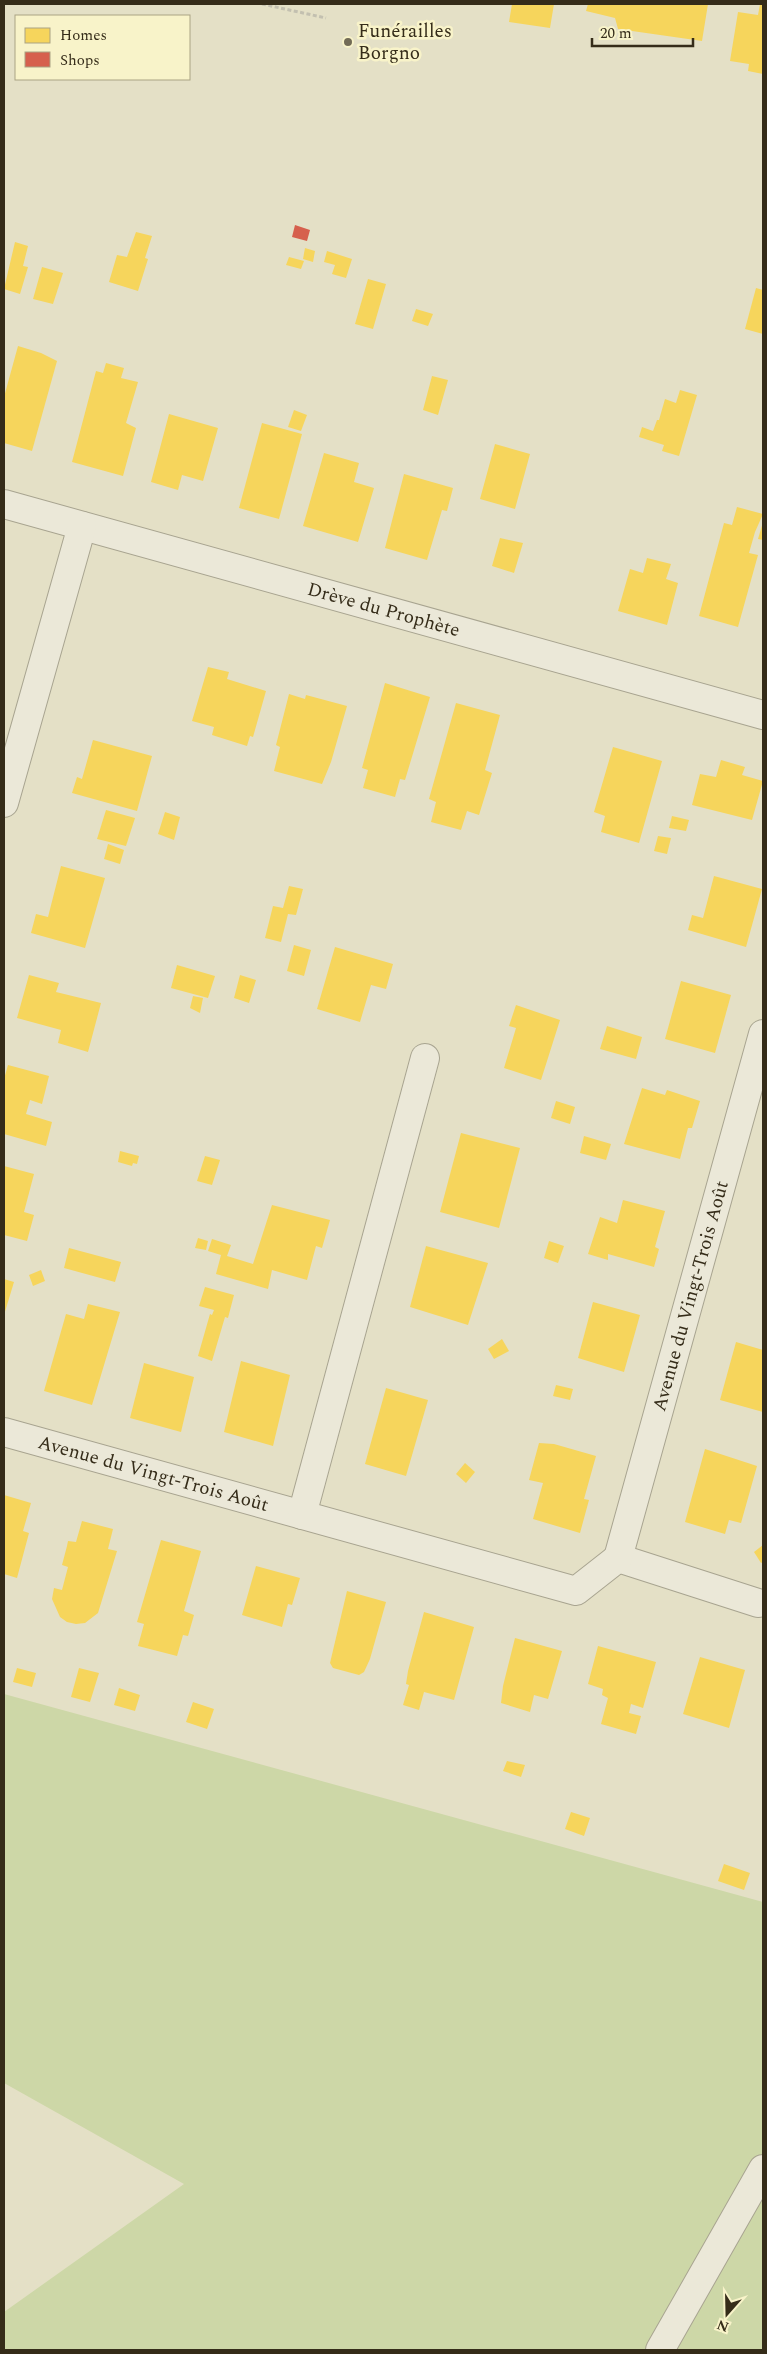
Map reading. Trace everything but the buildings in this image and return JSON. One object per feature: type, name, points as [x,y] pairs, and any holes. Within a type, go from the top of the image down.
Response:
[{"type":"street","name":"Drève du Prophète","points":[[4,504],[763,715]]},
{"type":"street","points":[[4,803],[82,526]]},
{"type":"street","name":"Avenue du Vingt-Trois Août","points":[[4,1432],[576,1592],[618,1558],[763,1034]]},
{"type":"street","points":[[302,1515],[425,1058]]},
{"type":"street","points":[[618,1558],[758,1603]]},
{"type":"street","points":[[660,2350],[763,2169]]},
{"type":"path","points":[[262,4],[326,18]]},
{"type":"green space","points":[[4,1694],[763,1902],[763,2350],[4,2350],[4,2312],[184,2184],[4,2083]]},
{"type":"place","name":"Funérailles Borgno","points":[[348,42]]}]
